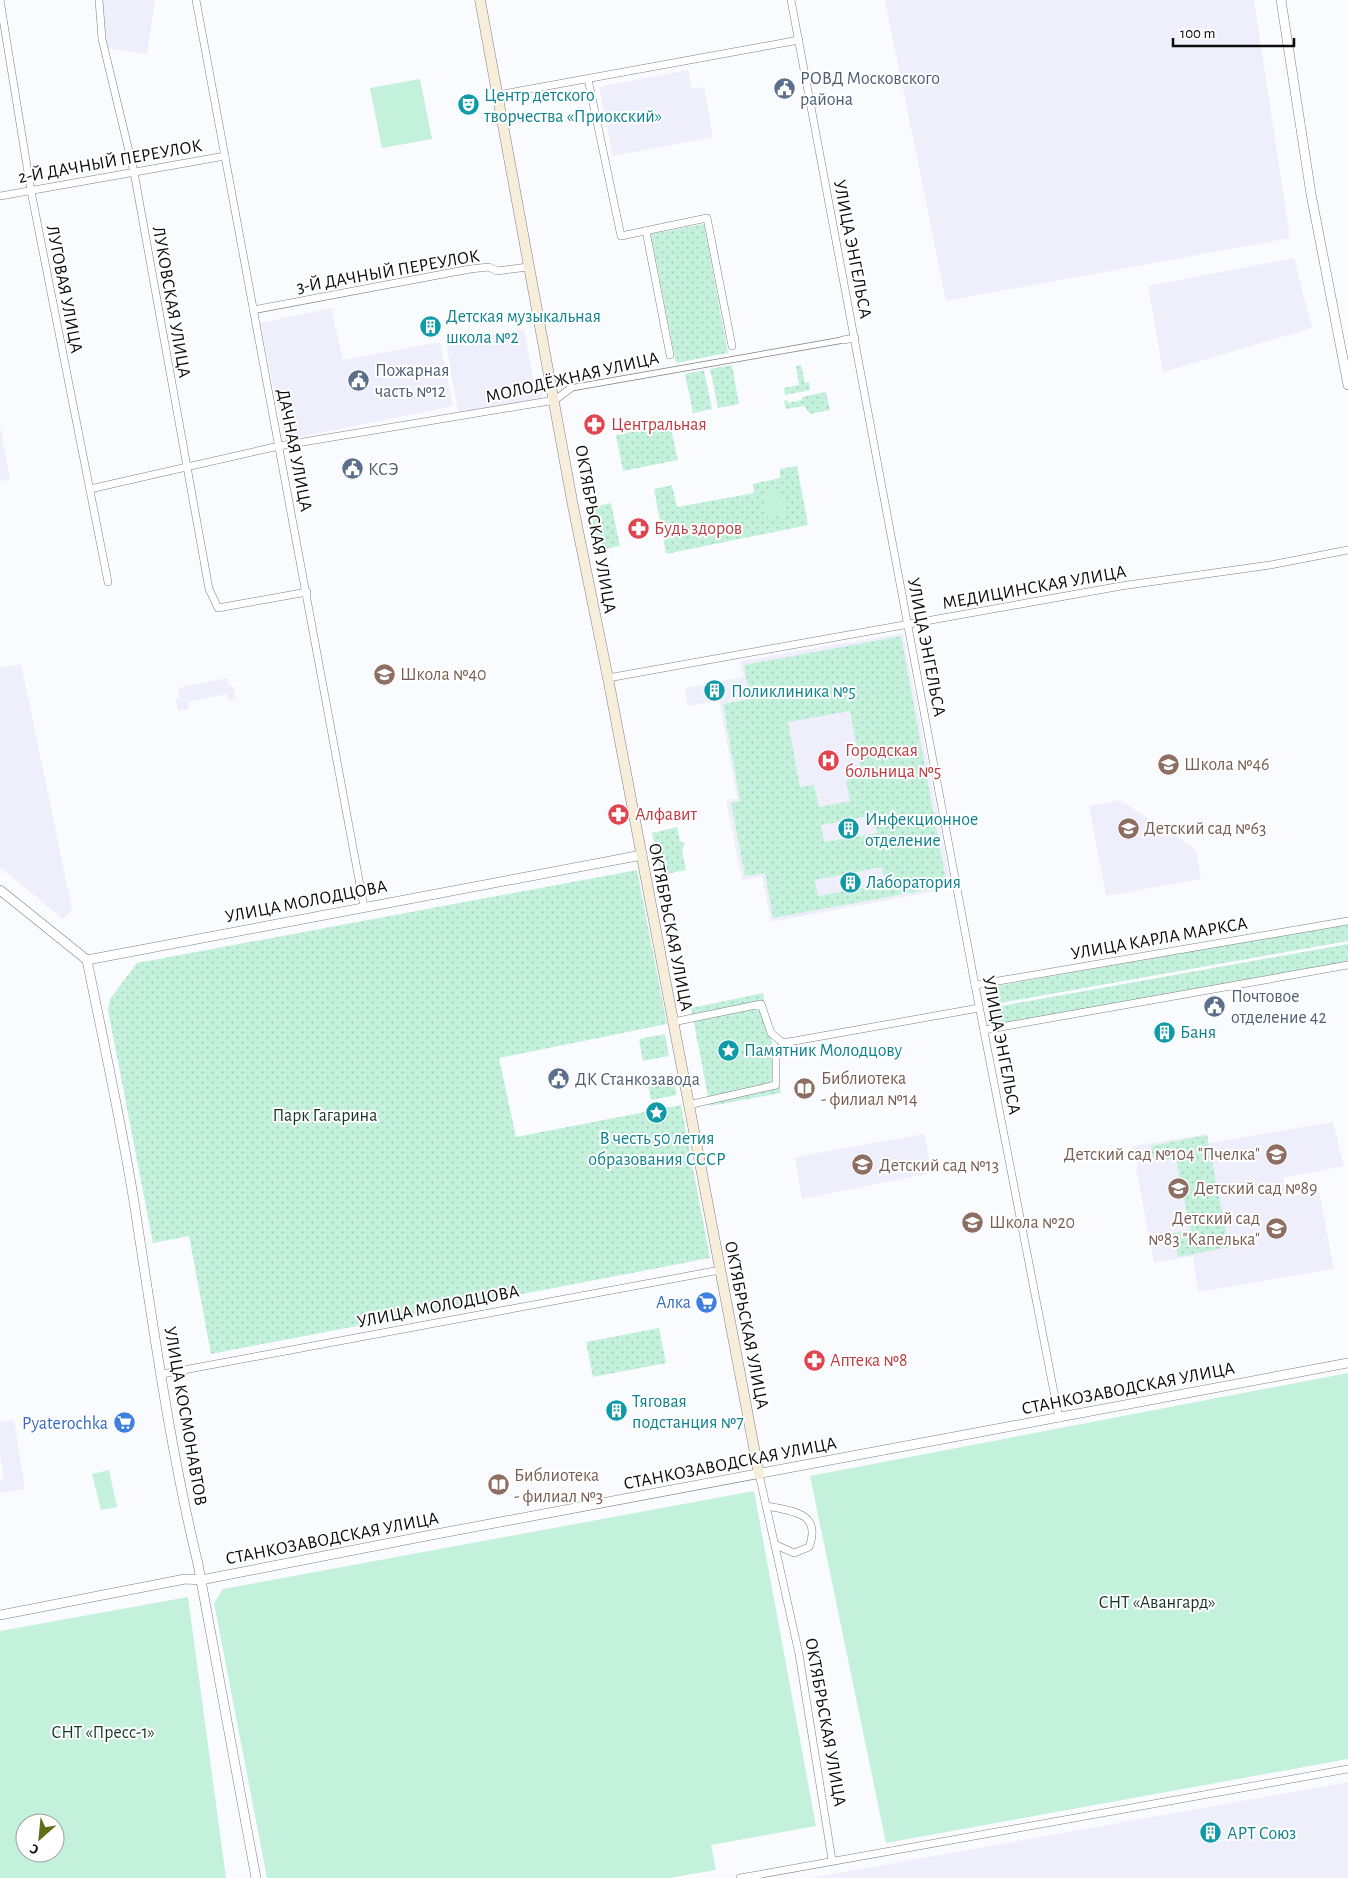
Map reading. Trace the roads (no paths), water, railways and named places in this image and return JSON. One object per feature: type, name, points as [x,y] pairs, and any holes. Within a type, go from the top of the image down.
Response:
[{"type":"main road","name":"ОКТЯБРЬСКАЯ УЛИЦА","points":[[480,0],[573,506],[608,678],[688,1105],[760,1474]]},
{"type":"street","name":"ЛУГОВАЯ УЛИЦА","points":[[0,0],[31,191],[108,582]]},
{"type":"street","name":"ЛУКОВСКАЯ УЛИЦА","points":[[99,0],[102,39],[134,172],[209,589],[218,608],[307,592]]},
{"type":"street","name":"ДАЧНАЯ УЛИЦА","points":[[196,0],[364,906]]},
{"type":"street","name":"УЛИЦА ЭНГЕЛЬСА","points":[[791,0],[974,985],[1059,1418]]},
{"type":"street","points":[[1281,0],[1311,194],[1348,385]]},
{"type":"street","points":[[498,96],[799,40]]},
{"type":"street","points":[[588,80],[620,236],[707,218],[732,346]]},
{"type":"street","name":"2-Й ДАЧНЫЙ ПЕРЕУЛОК","points":[[0,196],[225,156]]},
{"type":"street","points":[[646,231],[670,355]]},
{"type":"street","name":"3-Й ДАЧНЫЙ ПЕРЕУЛОК","points":[[253,310],[470,269],[489,267],[497,271],[528,267]]},
{"type":"street","name":"МОЛОДЁЖНАЯ УЛИЦА","points":[[90,489],[279,446],[555,400],[571,388],[855,338]]},
{"type":"street","name":"МЕДИЦИНСКАЯ УЛИЦА","points":[[608,678],[908,626],[1121,586],[1270,565],[1348,550]]},
{"type":"street","name":"УЛИЦА МОЛОДЦОВА","points":[[87,960],[364,906],[481,887],[642,855]]},
{"type":"street","points":[[0,890],[87,960]]},
{"type":"street","name":"УЛИЦА КАРЛА МАРКСА","points":[[974,985],[1348,921]]},
{"type":"street","name":"УЛИЦА КОСМОНАВТОВ","points":[[87,960],[131,1186],[162,1374],[256,1878]]},
{"type":"street","points":[[984,1030],[1348,965]]},
{"type":"street","points":[[673,1022],[761,1004],[771,1033],[783,1043],[979,1008]]},
{"type":"street","points":[[688,1105],[776,1085],[776,1058],[783,1043]]},
{"type":"street","name":"УЛИЦА МОЛОДЦОВА","points":[[162,1374],[720,1270]]},
{"type":"street","name":"СТАНКОЗАВОДСКАЯ УЛИЦА","points":[[0,1614],[186,1579],[201,1580],[431,1534],[1348,1363]]},
{"type":"street","name":"ОКТЯБРЬСКАЯ УЛИЦА","points":[[760,1474],[799,1654],[832,1860]]},
{"type":"street","points":[[767,1506],[797,1511],[809,1520],[814,1534],[809,1547],[794,1553],[776,1545]]},
{"type":"street","points":[[740,1878],[1348,1769]]},
{"type":"place","name":"РОВД Московского района","points":[[784,88]]},
{"type":"place","name":"Центр детского творчества «Приокский»","points":[[468,105]]},
{"type":"place","name":"Детская музыкальная школа №2","points":[[430,326]]},
{"type":"place","name":"Пожарная часть №12","points":[[359,380]]},
{"type":"place","name":"Центральная","points":[[595,424]]},
{"type":"place","name":"КСЭ","points":[[352,469]]},
{"type":"place","name":"Будь здоров","points":[[638,528]]},
{"type":"place","name":"Школа №40","points":[[384,674]]},
{"type":"place","name":"Поликлиника №5","points":[[715,691]]},
{"type":"place","name":"Городская больница №5","points":[[829,760]]},
{"type":"place","name":"Школа №46","points":[[1168,764]]},
{"type":"place","name":"Алфавит","points":[[619,814]]},
{"type":"place","name":"Детский сад №63","points":[[1128,828]]},
{"type":"place","name":"Инфекционное отделение","points":[[849,829]]},
{"type":"place","name":"Лаборатория","points":[[850,882]]},
{"type":"place","name":"Почтовое отделение 42","points":[[1215,1006]]},
{"type":"place","name":"Баня","points":[[1164,1032]]},
{"type":"place","name":"Памятник Молодцову","points":[[728,1050]]},
{"type":"place","name":"ДК Станкозавода","points":[[559,1079]]},
{"type":"place","name":"Библиотека - филиал №14","points":[[805,1088]]},
{"type":"place","name":"В честь 50 летия образования СССР","points":[[657,1113]]},
{"type":"place","name":"Детский сад №104 \"Пчелка\"","points":[[1276,1154]]},
{"type":"place","name":"Детский сад №13","points":[[863,1165]]},
{"type":"place","name":"Детский сад №89","points":[[1178,1188]]},
{"type":"place","name":"Школа №20","points":[[973,1222]]},
{"type":"place","name":"Детский сад №83 \"Капелька\"","points":[[1276,1228]]},
{"type":"place","name":"Алка","points":[[707,1302]]},
{"type":"place","name":"Аптека №8","points":[[814,1360]]},
{"type":"place","name":"Тяговая подстанция №7","points":[[616,1411]]},
{"type":"place","name":"Pyaterochka","points":[[124,1423]]},
{"type":"place","name":"Библиотека - филиал №3","points":[[498,1485]]},
{"type":"place","name":"АРТ Союз","points":[[1211,1833]]},
{"type":"park label","name":"Парк Гагарина","points":[[325,1115]]},
{"type":"park label","name":"СНТ «Авангард»","points":[[1157,1602]]},
{"type":"park label","name":"СНТ «Пресс-1»","points":[[103,1732]]}]
